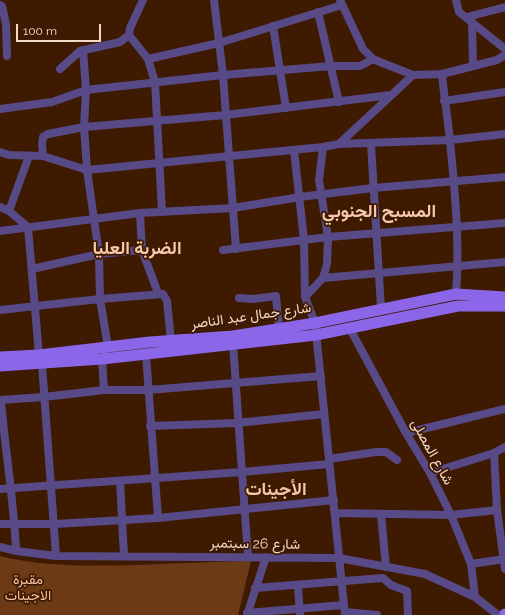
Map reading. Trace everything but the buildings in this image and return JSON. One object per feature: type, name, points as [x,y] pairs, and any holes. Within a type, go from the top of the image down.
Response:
[{"type":"main road","name":"شارع جمال عبد الناصر","points":[[0,366],[108,347],[233,336],[279,329],[456,294],[505,297]]},
{"type":"main road","name":"شارع جمال عبد الناصر","points":[[0,356],[40,359],[102,359],[316,335],[349,327],[458,306],[505,306]]},
{"type":"street","points":[[60,69],[82,50],[120,42],[129,35],[130,28],[143,0]]},
{"type":"street","points":[[214,0],[223,75],[236,249]]},
{"type":"street","points":[[456,0],[459,12],[505,49]]},
{"type":"street","points":[[148,59],[219,43],[318,12],[341,2],[363,49],[373,59],[413,75],[442,74],[473,66],[505,55]]},
{"type":"street","points":[[0,5],[2,6],[6,24],[7,56]]},
{"type":"street","points":[[470,20],[505,7]]},
{"type":"street","points":[[318,12],[339,102]]},
{"type":"street","points":[[470,20],[473,66]]},
{"type":"street","points":[[273,26],[286,108]]},
{"type":"street","points":[[129,35],[148,59],[155,82],[158,163],[162,211]]},
{"type":"street","points":[[82,50],[86,90],[84,127],[87,170],[99,254],[100,299],[108,347],[102,359],[104,390]]},
{"type":"street","points":[[0,109],[52,102],[86,90],[223,75],[330,66],[360,66],[373,59]]},
{"type":"street","points":[[442,74],[444,101],[450,140],[457,227],[458,265],[456,294]]},
{"type":"street","points":[[339,144],[413,75]]},
{"type":"street","points":[[444,101],[505,92]]},
{"type":"street","points":[[43,156],[42,144],[44,137],[48,134],[84,127],[226,115],[391,95]]},
{"type":"street","points":[[0,152],[9,155],[43,156],[87,170],[228,157],[339,144],[450,140],[505,134]]},
{"type":"street","points":[[371,144],[381,308]]},
{"type":"street","points":[[305,297],[324,278],[327,264],[328,237],[319,180],[323,147]]},
{"type":"street","points":[[294,150],[304,240],[305,297],[314,323],[316,335],[336,513],[345,611]]},
{"type":"street","points":[[28,227],[3,210],[29,156]]},
{"type":"street","points":[[0,231],[140,213],[233,208],[321,194],[373,188],[505,177]]},
{"type":"street","points":[[140,213],[142,250],[158,293]]},
{"type":"street","points":[[223,250],[328,237],[505,223]]},
{"type":"street","points":[[28,227],[52,486],[56,556]]},
{"type":"street","points":[[32,269],[99,254],[142,250]]},
{"type":"street","points":[[324,278],[505,262]]},
{"type":"street","points":[[0,310],[158,293],[163,294],[167,301],[171,341]]},
{"type":"street","points":[[239,298],[253,299],[276,296],[279,329]]},
{"type":"street","name":"شارع المصلى","points":[[349,327],[406,433],[430,473],[451,515],[471,564],[475,597]]},
{"type":"street","points":[[233,344],[237,423],[248,557]]},
{"type":"street","points":[[146,354],[150,426],[158,518]]},
{"type":"street","points":[[16,551],[12,488],[2,437],[1,400],[104,390],[148,390],[321,376]]},
{"type":"street","points":[[406,433],[505,409]]},
{"type":"street","points":[[150,426],[237,423],[324,414]]},
{"type":"street","points":[[430,473],[494,453],[505,447]]},
{"type":"street","points":[[0,489],[242,472],[329,461],[376,452],[386,452],[397,460]]},
{"type":"street","points":[[494,453],[497,510],[505,570]]},
{"type":"street","points":[[120,481],[124,556]]},
{"type":"street","points":[[0,524],[55,524],[158,518],[334,500]]},
{"type":"street","points":[[336,513],[451,515],[497,510]]},
{"type":"street","points":[[381,514],[386,567]]},
{"type":"street","name":"شارع 26 سبتمبر","points":[[0,547],[16,551],[56,556],[339,558],[425,574],[475,597],[498,615]]},
{"type":"street","points":[[266,557],[247,614],[345,611],[377,615]]},
{"type":"street","points":[[471,564],[504,559]]},
{"type":"street","points":[[255,588],[298,586],[383,578],[391,585],[407,591],[408,615]]},
{"type":"street","points":[[298,586],[300,612]]},
{"type":"green space","name":"مقبرة الاجينات","points":[[0,556],[17,560],[51,564],[85,565],[137,565],[251,561],[238,615],[0,615]]},
{"type":"district","name":"المسبح الجنوبي","points":[[379,212]]},
{"type":"district","name":"الضربة العليا","points":[[137,249]]},
{"type":"district","name":"الأجينات","points":[[276,490]]}]
